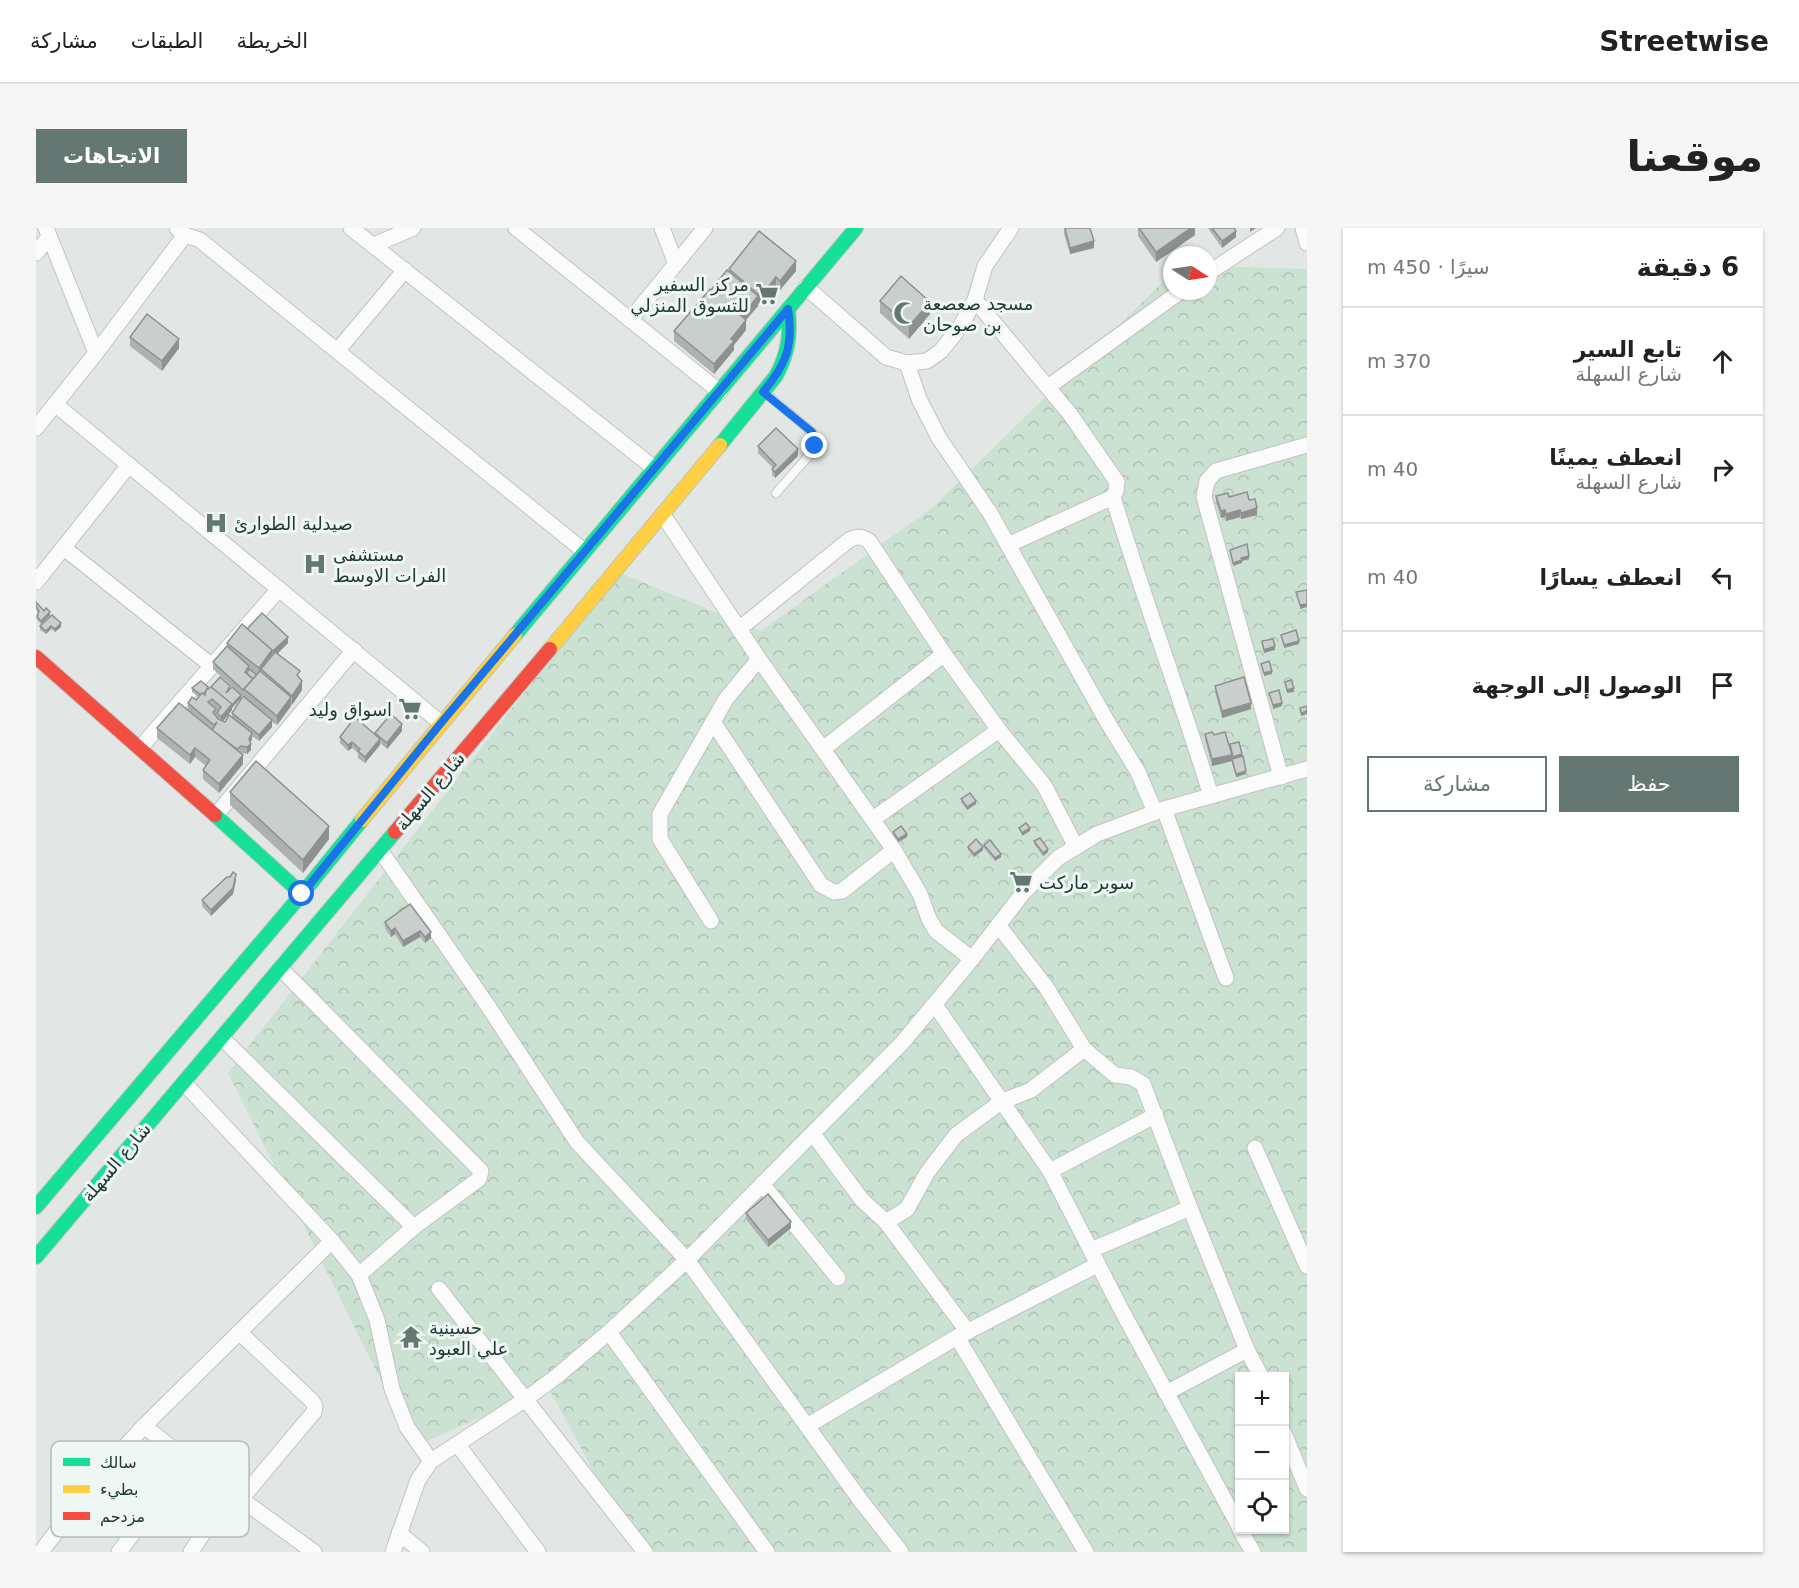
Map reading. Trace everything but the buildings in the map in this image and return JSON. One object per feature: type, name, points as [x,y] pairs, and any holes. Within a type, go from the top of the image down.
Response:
[{"type":"main road","name":"شارع السهلة","points":[[36,1207],[302,894],[584,551],[856,228]]},
{"type":"main road","name":"شارع السهلة","points":[[36,1257],[663,515],[776,376],[787,355],[790,332],[788,309]]},
{"type":"main road","points":[[36,657],[302,894]]},
{"type":"street","points":[[351,228],[654,468]]},
{"type":"street","points":[[374,245],[413,228]]},
{"type":"street","points":[[516,228],[720,392]]},
{"type":"street","points":[[662,228],[676,264]]},
{"type":"street","points":[[630,320],[705,228]]},
{"type":"street","points":[[806,287],[886,357],[907,363],[927,361],[941,351],[960,327],[975,300],[985,266],[1011,228]]},
{"type":"street","points":[[1217,267],[1277,228]]},
{"type":"street","points":[[1303,228],[1307,243]]},
{"type":"street","points":[[36,253],[43,231]]},
{"type":"street","points":[[43,231],[96,353]]},
{"type":"street","points":[[36,428],[96,353],[181,231],[200,240],[584,551]]},
{"type":"street","points":[[338,350],[405,270]]},
{"type":"street","points":[[975,300],[1070,414],[1117,482],[1113,497],[1008,544]]},
{"type":"street","points":[[1048,387],[1169,300]]},
{"type":"street","points":[[907,363],[919,399],[939,438],[972,485],[1008,544],[1160,811],[1226,978]]},
{"type":"street","points":[[55,404],[441,723]]},
{"type":"street","points":[[1281,777],[1204,497],[1207,481],[1216,471],[1307,445]]},
{"type":"street","points":[[36,582],[129,465]]},
{"type":"street","points":[[1113,497],[1138,580],[1211,795]]},
{"type":"street","points":[[663,515],[759,659],[894,850],[920,894],[936,931],[972,958]]},
{"type":"street","points":[[740,629],[855,537],[869,541],[944,654],[999,730],[1044,785],[1076,847]]},
{"type":"street","points":[[64,548],[212,666]]},
{"type":"street","points":[[140,748],[279,589]]},
{"type":"street","points":[[216,815],[354,650]]},
{"type":"street","points":[[823,749],[944,654]]},
{"type":"street","points":[[711,921],[660,839],[660,814],[726,699],[759,659]]},
{"type":"street","points":[[713,722],[821,885],[834,892],[842,891],[894,850]]},
{"type":"street","points":[[873,819],[999,730]]},
{"type":"street","points":[[393,1552],[418,1480],[431,1461],[526,1399],[609,1332],[687,1260],[902,1043],[935,1005],[1023,893],[1058,858],[1097,834],[1160,811],[1307,769]]},
{"type":"street","points":[[380,850],[488,1006],[577,1142],[687,1260],[861,1501],[901,1552]]},
{"type":"street","points":[[998,925],[1046,987],[1084,1049],[1115,1075],[1131,1077],[1143,1084],[1190,1208],[1247,1350],[1258,1372]]},
{"type":"street","points":[[281,969],[481,1171],[479,1179],[414,1227],[359,1275]]},
{"type":"street","points":[[935,1005],[1050,1171],[1097,1265],[1235,1520]]},
{"type":"street","points":[[222,1038],[414,1227]]},
{"type":"street","points":[[886,1221],[907,1209],[927,1173],[956,1135],[1001,1102],[1032,1090],[1084,1049]]},
{"type":"street","points":[[184,1083],[332,1241],[359,1275],[377,1320],[392,1389],[399,1408],[407,1427],[431,1461]]},
{"type":"street","points":[[1050,1171],[1156,1115]]},
{"type":"street","points":[[813,1134],[862,1200],[886,1221],[962,1334],[1086,1552]]},
{"type":"street","points":[[1255,1148],[1307,1266]]},
{"type":"street","points":[[762,1184],[838,1278]]},
{"type":"street","points":[[1091,1250],[1190,1208]]},
{"type":"street","points":[[130,1441],[332,1241]]},
{"type":"street","points":[[807,1426],[962,1334],[1097,1265]]},
{"type":"street","points":[[439,1289],[645,1552]]},
{"type":"street","points":[[239,1332],[315,1406],[314,1412],[249,1480]]},
{"type":"street","points":[[609,1332],[767,1552]]},
{"type":"street","points":[[1166,1393],[1247,1350]]},
{"type":"street","points":[[144,1426],[163,1441]]},
{"type":"street","points":[[458,1444],[538,1552]]},
{"type":"street","points":[[1289,1444],[1307,1489]]},
{"type":"street","points":[[249,1506],[304,1549]]},
{"type":"street","points":[[399,1533],[422,1552]]},
{"type":"street","points":[[1243,1534],[1252,1552]]},
{"type":"street","points":[[41,1552],[52,1537]]},
{"type":"street","points":[[119,1552],[130,1537]]},
{"type":"street","points":[[191,1552],[203,1537]]},
{"type":"lane","points":[[763,392],[812,432],[816,441],[813,452],[776,493]]},
{"type":"green space","points":[[1217,266],[1307,269],[1307,1552],[637,1552],[548,1387],[414,1447],[228,1073],[618,572],[761,631],[933,507],[1163,282],[1163,300],[1217,300]]},
{"type":"traffic: fast","points":[[515,635],[856,228]]},
{"type":"traffic: fast","points":[[720,445],[776,376],[788,344],[788,309]]},
{"type":"traffic: fast","points":[[215,815],[302,894]]},
{"type":"traffic: fast","points":[[36,1207],[362,820]]},
{"type":"traffic: fast","points":[[36,1257],[395,832]]},
{"type":"traffic: slow","points":[[550,649],[720,445]]},
{"type":"traffic: slow","points":[[362,820],[515,635]]},
{"type":"traffic: jam","points":[[395,832],[550,649]]},
{"type":"traffic: jam","points":[[36,657],[215,815]]},
{"type":"place","name":"مركز السفير للتسوق المنزلي","points":[[767,294]]},
{"type":"place","name":"مسجد صعصعة بن صوحان","points":[[905,313]]},
{"type":"place","name":"صيدلية الطوارئ","points":[[216,523]]},
{"type":"place","name":"مستشفى الفرات الاوسط","points":[[315,564]]},
{"type":"place","name":"اسواق وليد","points":[[410,709]]},
{"type":"place","name":"سوبر ماركت","points":[[1021,882]]},
{"type":"place","name":"حسينية علي العبود","points":[[411,1337]]},
{"type":"route","points":[[302,894],[441,723],[788,309],[790,332],[787,355],[776,376],[763,392],[812,432],[816,441],[815,446]]}]
